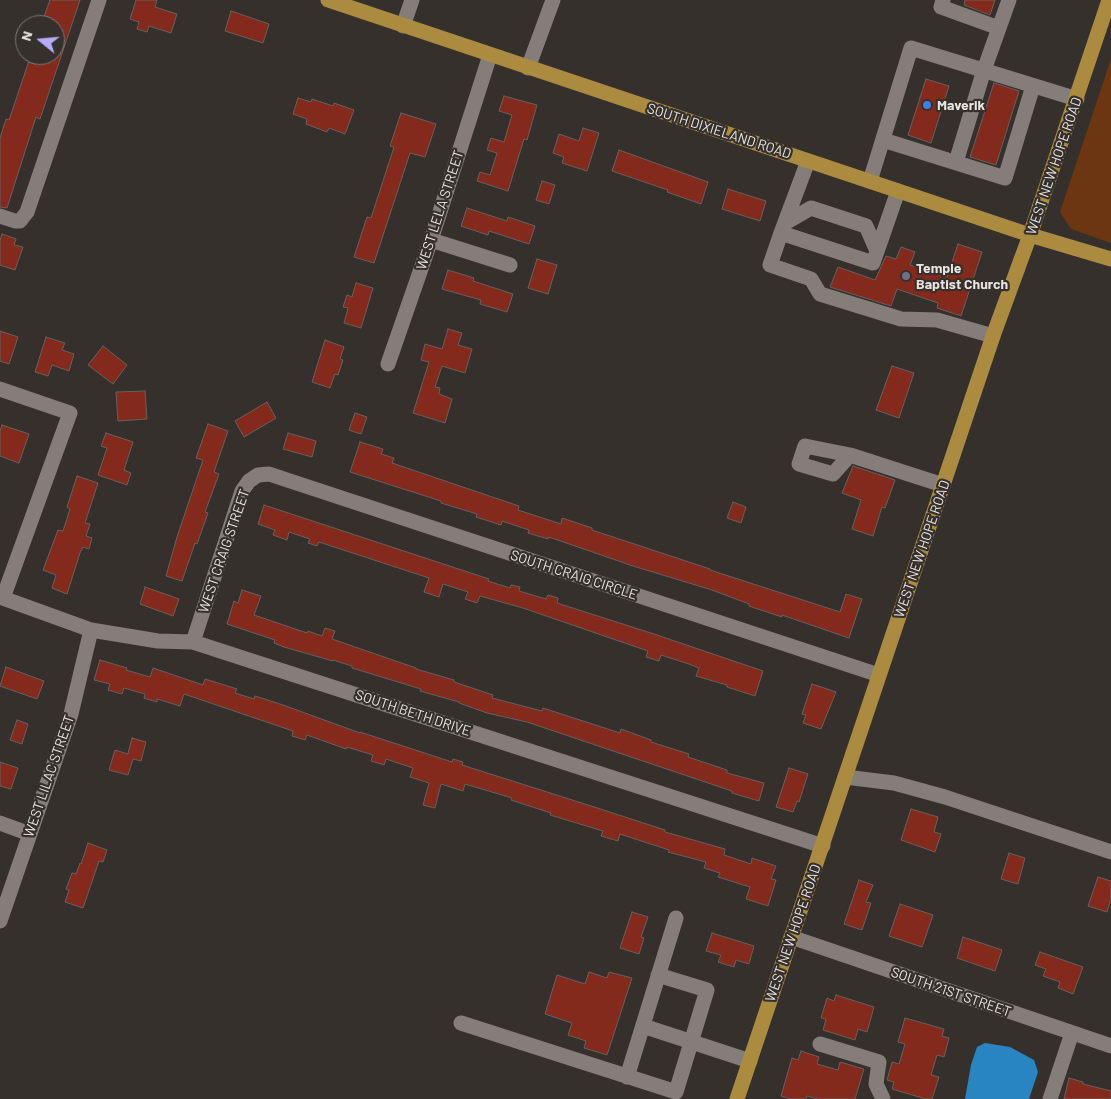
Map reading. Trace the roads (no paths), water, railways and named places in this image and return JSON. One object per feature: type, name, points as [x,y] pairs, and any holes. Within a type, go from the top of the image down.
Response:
[{"type":"main road","name":"SOUTH DIXIELAND ROAD","points":[[328,0],[1030,235],[1111,259]]},
{"type":"main road","name":"WEST NEW HOPE ROAD","points":[[737,1099],[993,336],[1030,235],[1110,0]]},
{"type":"street","points":[[0,216],[20,221],[27,212],[99,0]]},
{"type":"street","points":[[403,26],[412,0]]},
{"type":"street","points":[[528,68],[552,0]]},
{"type":"street","points":[[943,0],[941,7],[999,28]]},
{"type":"street","points":[[956,162],[984,70],[1009,0]]},
{"type":"street","points":[[870,181],[911,48],[1077,99]]},
{"type":"street","name":"WEST LELA STREET","points":[[388,364],[431,240],[490,55]]},
{"type":"street","points":[[882,140],[1005,178],[1034,86]]},
{"type":"street","points":[[808,161],[770,266],[811,280],[820,294],[901,320],[938,320],[993,336]]},
{"type":"street","points":[[783,228],[873,263],[898,191]]},
{"type":"street","points":[[783,228],[811,208],[866,226],[877,252]]},
{"type":"street","points":[[431,240],[510,265]]},
{"type":"street","points":[[0,389],[70,413],[2,597]]},
{"type":"street","points":[[850,455],[943,485]]},
{"type":"street","name":"WEST CRAIG STREET","points":[[192,642],[242,491],[249,481],[258,475],[268,474]]},
{"type":"street","name":"SOUTH CRAIG CIRCLE","points":[[268,474],[879,675]]},
{"type":"street","name":"SOUTH BETH DRIVE","points":[[2,597],[91,630],[158,641],[192,642],[823,846]]},
{"type":"street","name":"WEST LILAC STREET","points":[[0,921],[71,714],[91,630]]},
{"type":"street","points":[[845,777],[894,783],[927,792],[1111,852]]},
{"type":"street","points":[[0,823],[30,834]]},
{"type":"street","points":[[627,1077],[676,918]]},
{"type":"street","name":"SOUTH 21ST STREET","points":[[791,937],[1111,1046]]},
{"type":"street","points":[[461,1023],[676,1092],[707,990],[658,974]]},
{"type":"street","points":[[642,1026],[750,1061]]},
{"type":"street","points":[[1050,1099],[1072,1033]]},
{"type":"street","points":[[820,1044],[879,1062],[876,1084],[883,1099]]},
{"type":"water","points":[[985,1043],[1010,1047],[1034,1060],[1038,1072],[1029,1099],[965,1099],[971,1065],[977,1047]]},
{"type":"place","name":"Maverik","points":[[927,105]]},
{"type":"place","name":"Temple Baptist Church","points":[[906,276]]}]
